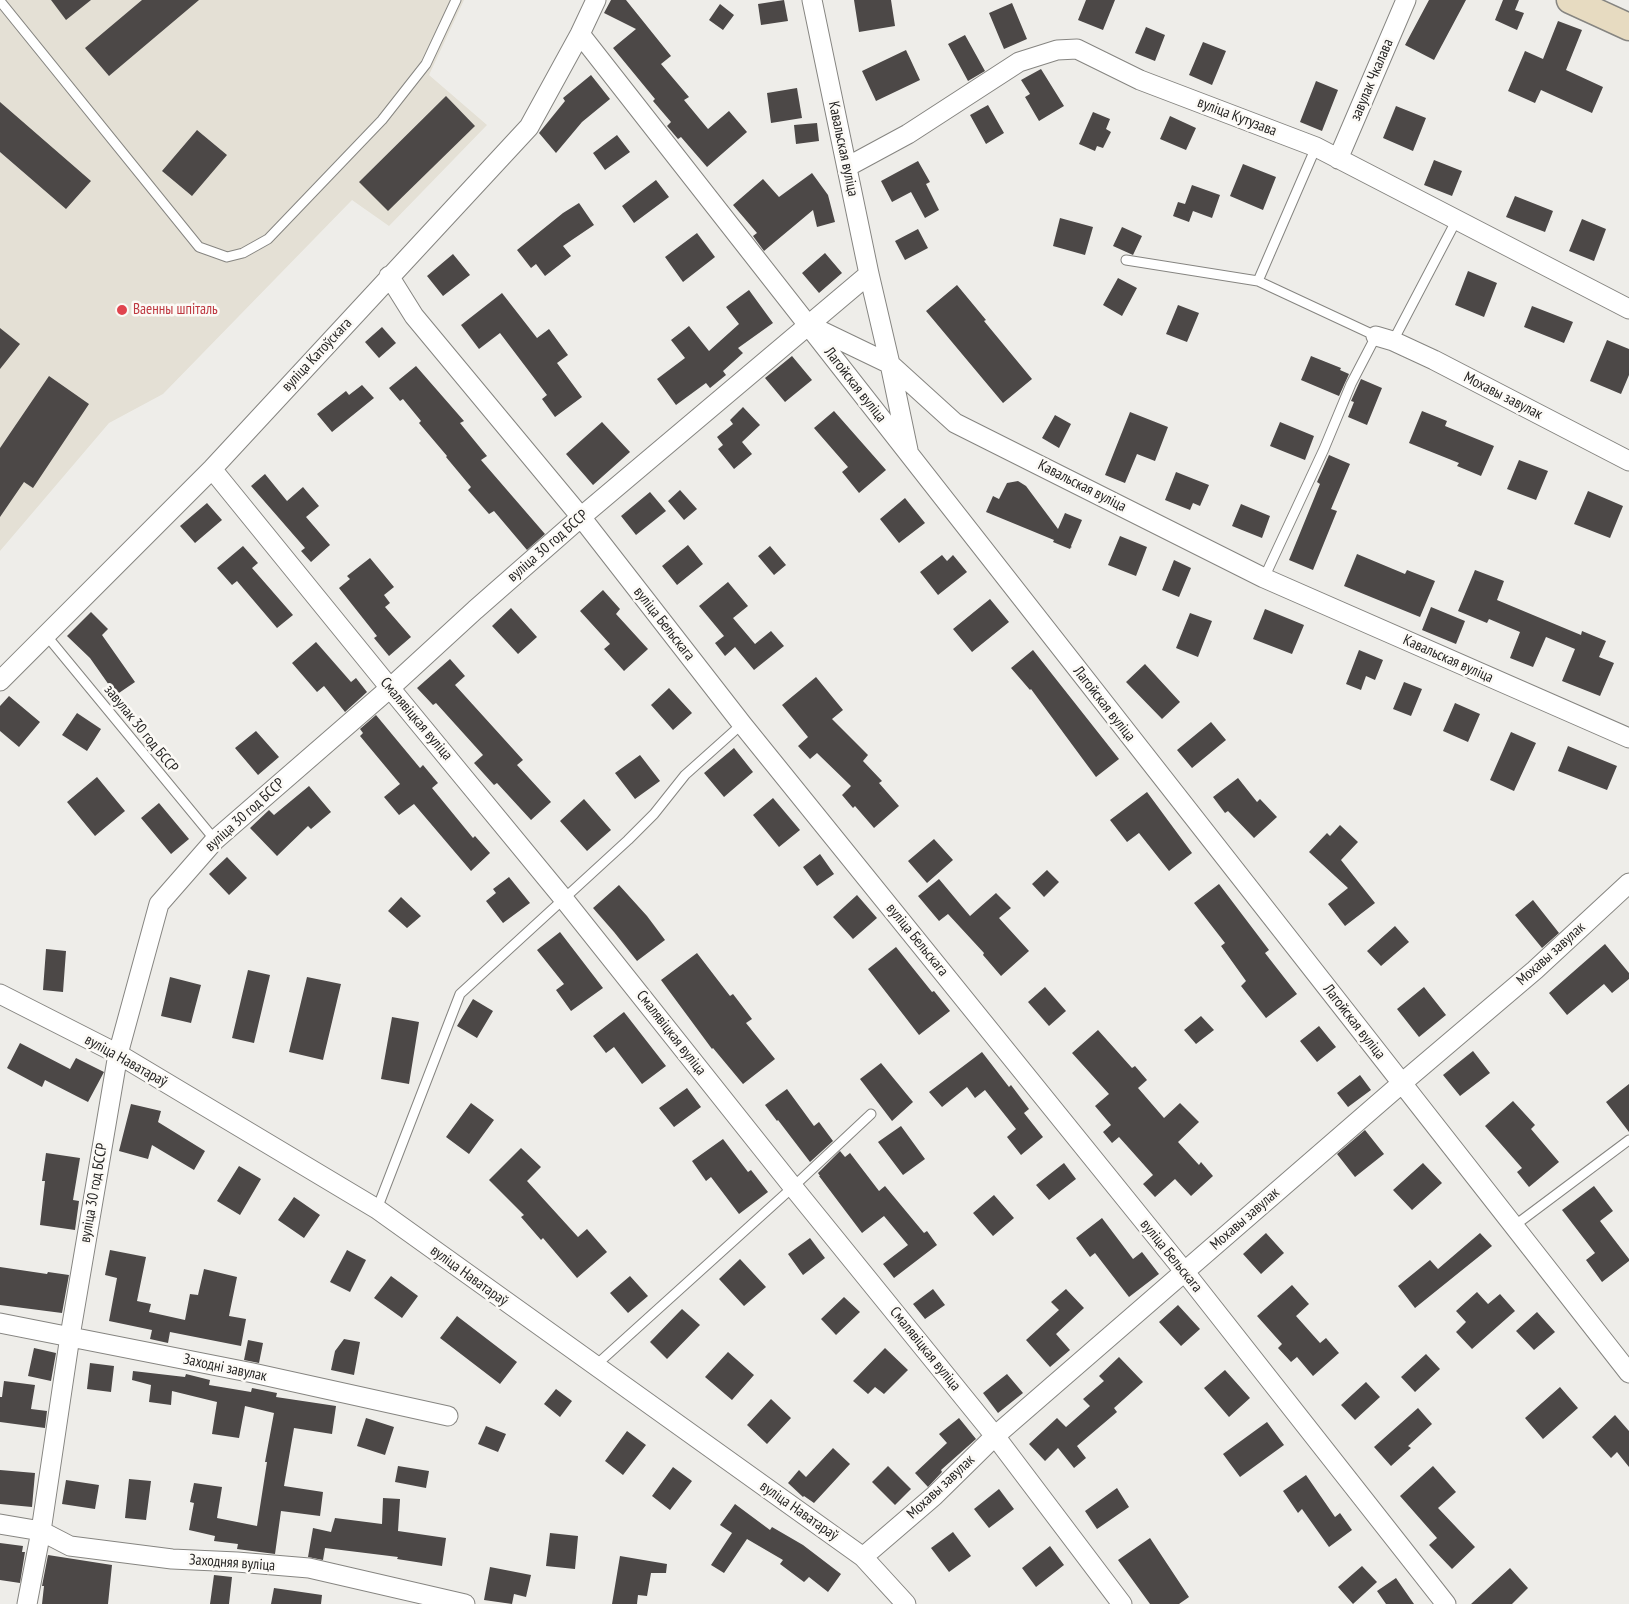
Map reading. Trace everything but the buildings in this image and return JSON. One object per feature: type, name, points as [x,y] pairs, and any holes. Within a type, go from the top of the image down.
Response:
[{"type":"main road","points":[[1570,0],[1629,27]]},
{"type":"street","name":"вуліца Катоўскага","points":[[0,681],[212,469],[529,127],[580,34],[596,0]]},
{"type":"street","name":"Кавальская вуліца","points":[[812,0],[868,274],[890,364],[955,423],[1264,578],[1629,738]]},
{"type":"street","name":"завулак Чкалава","points":[[1338,159],[1406,0]]},
{"type":"street","name":"Лагойская вуліца","points":[[580,34],[1629,1373]]},
{"type":"street","name":"вуліца Кутузава","points":[[847,167],[908,134],[1019,62],[1056,50],[1078,49],[1140,80],[1316,148],[1629,309]]},
{"type":"street","name":"вуліца 30 год БССР","points":[[27,1604],[41,1531],[70,1336],[118,1054],[159,904],[215,840],[390,688],[581,517],[868,274]]},
{"type":"street","name":"вуліца Бельскага","points":[[389,276],[414,316],[581,517],[742,724],[1184,1271],[1446,1604]]},
{"type":"street","points":[[808,324],[890,364],[909,456]]},
{"type":"street","name":"Мохавы завулак","points":[[1384,338],[1434,360],[1629,461]]},
{"type":"street","name":"Смалявіцкая вуліца","points":[[212,469],[564,898],[793,1187],[995,1436],[1122,1604]]},
{"type":"street","name":"Мохавы завулак","points":[[863,1557],[934,1496],[995,1436],[1535,970],[1629,883]]},
{"type":"street","name":"вуліца Наватараў","points":[[0,994],[118,1054],[377,1210],[863,1557],[906,1604]]},
{"type":"street","name":"Заходні завулак","points":[[0,1323],[253,1373],[448,1416]]},
{"type":"street","name":"Заходняя вуліца","points":[[0,1524],[41,1531],[70,1546],[172,1559],[309,1568],[466,1604]]},
{"type":"lane","points":[[0,1],[199,247],[227,257],[243,253],[268,239],[382,120],[426,64],[456,0]]},
{"type":"lane","points":[[1258,281],[1316,148]]},
{"type":"lane","points":[[1264,578],[1324,449],[1351,384],[1384,338],[1456,221]]},
{"type":"lane","points":[[1126,260],[1258,281],[1384,338]]},
{"type":"lane","name":"завулак 30 год БССР","points":[[46,634],[215,840]]},
{"type":"lane","points":[[377,1210],[460,994],[628,840],[654,814],[685,776],[742,724]]},
{"type":"lane","points":[[595,1366],[871,1114]]},
{"type":"lane","points":[[1514,1226],[1629,1140]]},
{"type":"shaded area","name":"Ваенны шпіталь","points":[[0,0],[464,0],[429,75],[487,125],[389,226],[352,200],[163,394],[109,423],[0,551]]},
{"type":"place","name":"Ваенны шпіталь","points":[[122,310]]}]
